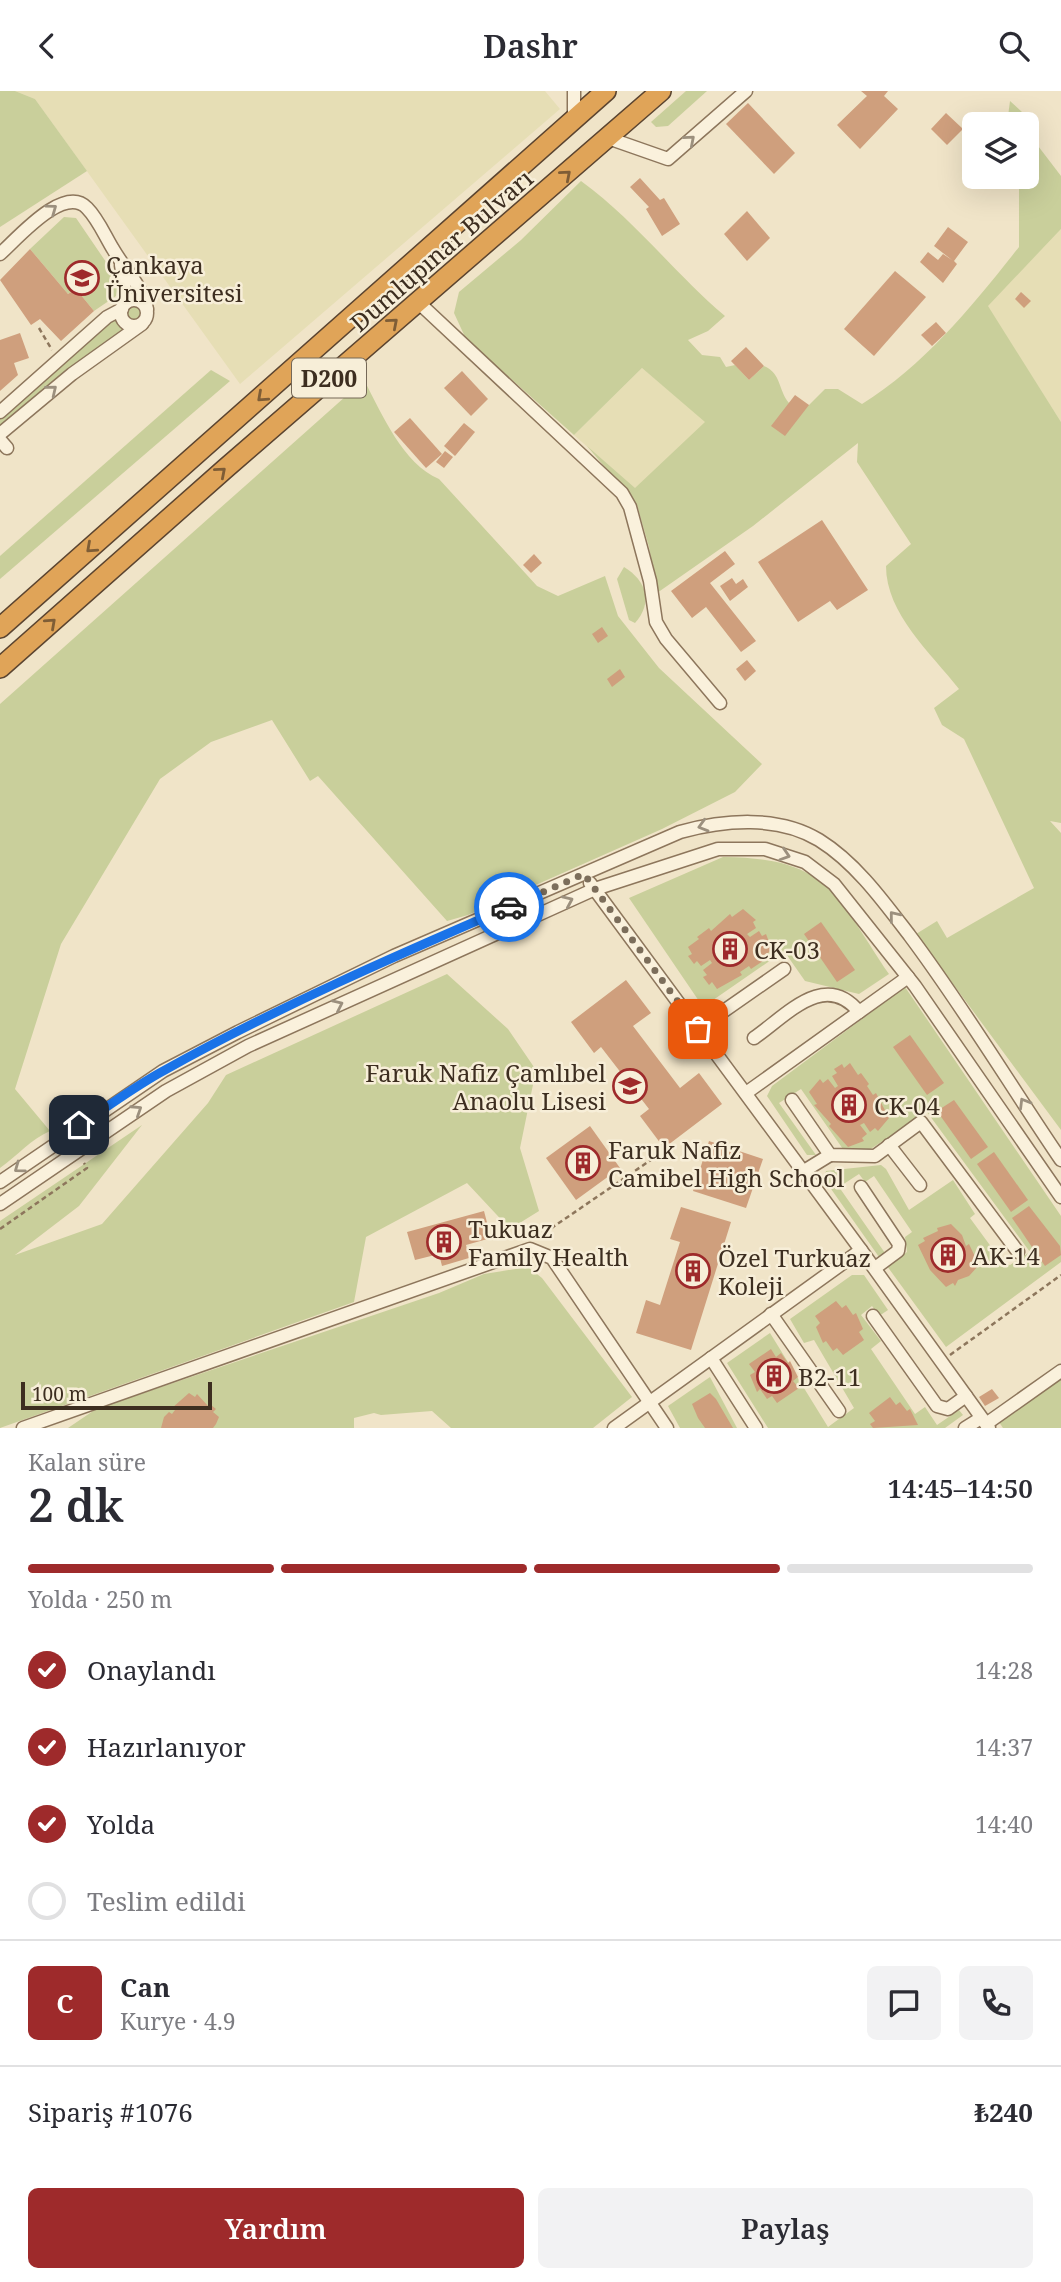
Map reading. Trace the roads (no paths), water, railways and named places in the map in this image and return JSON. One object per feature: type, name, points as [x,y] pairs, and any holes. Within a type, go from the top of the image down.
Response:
[{"type":"highway","name":"Dumlupınar Bulvarı","points":[[0,628],[606,91]]},
{"type":"highway","name":"Dumlupınar Bulvarı","points":[[0,668],[661,91]]},
{"type":"street","points":[[574,91],[574,120]]},
{"type":"street","points":[[608,138],[668,159],[746,91]]},
{"type":"street","points":[[0,254],[50,209],[63,202],[77,201],[87,208],[120,262],[135,280],[148,309],[147,318],[142,324],[72,374],[0,434]]},
{"type":"street","points":[[120,262],[124,306],[122,318],[128,325],[142,324]]},
{"type":"street","points":[[0,412],[107,317],[139,300],[148,309]]},
{"type":"street","points":[[418,302],[622,493],[630,507],[650,581],[656,622],[666,639],[720,703]]},
{"type":"street","points":[[0,1182],[163,1071],[394,956],[680,832],[715,823],[769,823],[817,839],[852,865],[928,960],[1006,1072],[1061,1160]]},
{"type":"street","points":[[0,1204],[166,1091],[248,1046],[594,889],[718,849],[765,849],[805,862],[834,884],[908,977],[1026,1142],[1061,1197]]},
{"type":"street","points":[[584,874],[862,1249],[985,1423]]},
{"type":"street","points":[[698,1029],[784,969]]},
{"type":"street","points":[[746,1093],[908,977]]},
{"type":"street","points":[[754,1038],[818,994],[829,993],[848,999],[859,1012]]},
{"type":"street","points":[[792,1100],[830,1155]]},
{"type":"street","points":[[804,1171],[830,1155],[875,1156],[921,1122],[1018,1252]]},
{"type":"street","points":[[889,1145],[920,1185]]},
{"type":"street","points":[[861,1187],[899,1244],[898,1251],[875,1268]]},
{"type":"street","points":[[23,1428],[530,1249],[552,1258],[667,1428]]},
{"type":"street","points":[[614,1428],[862,1249]]},
{"type":"street","points":[[771,1314],[839,1411]]},
{"type":"street","points":[[873,1316],[937,1406],[948,1409],[966,1396]]},
{"type":"street","points":[[710,1358],[756,1428]]},
{"type":"street","points":[[965,1428],[985,1423],[1061,1371]]},
{"type":"street","points":[[54,1428],[61,1415]]},
{"type":"place","name":"Çankaya Üniversitesi","points":[[82,278]]},
{"type":"place","name":"CK-03","points":[[730,949]]},
{"type":"place","name":"Faruk Nafiz Çamlıbel Anaolu Lisesi","points":[[630,1086]]},
{"type":"place","name":"CK-04","points":[[849,1105]]},
{"type":"place","name":"Faruk Nafiz Camibel High School","points":[[583,1163]]},
{"type":"place","name":"Tukuaz Family Health","points":[[444,1242]]},
{"type":"place","name":"AK-14","points":[[948,1255]]},
{"type":"place","name":"Özel Turkuaz Koleji","points":[[693,1271]]},
{"type":"place","name":"B2-11","points":[[774,1376]]}]
